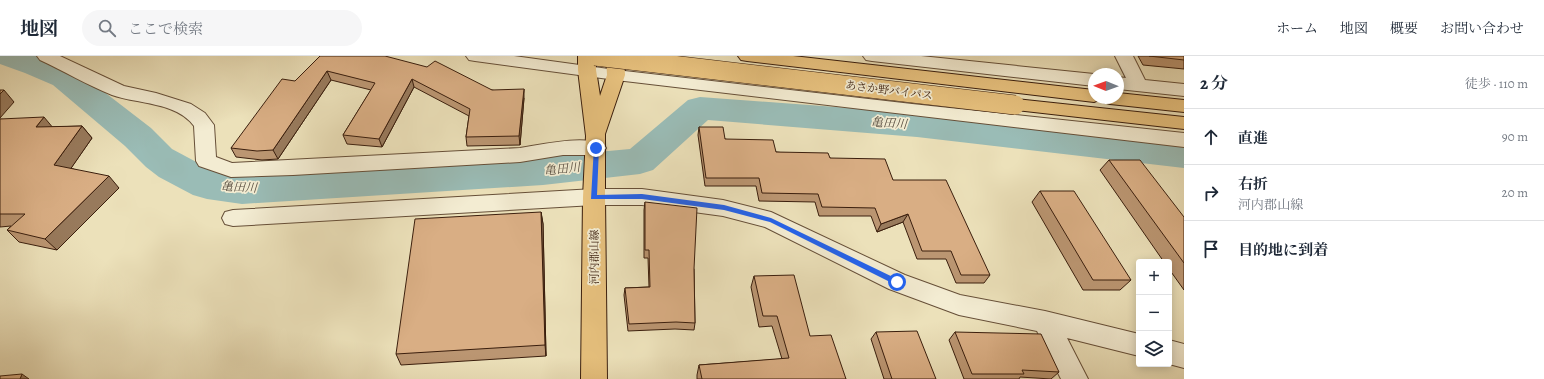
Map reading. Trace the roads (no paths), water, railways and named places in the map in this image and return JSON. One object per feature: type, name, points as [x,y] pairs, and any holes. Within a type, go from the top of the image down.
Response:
[{"type":"main road","name":"河内郡山線","points":[[596,142],[616,75],[615,56]]},
{"type":"main road","name":"あさか野バイパス","points":[[747,56],[1014,96],[1184,124]]},
{"type":"main road","name":"河内郡山線","points":[[589,61],[596,142],[594,197],[594,379]]},
{"type":"main road","name":"あさか野バイパス","points":[[589,61],[1014,96],[1088,96]]},
{"type":"main road","points":[[1124,100],[1184,106]]},
{"type":"street","points":[[46,56],[119,91],[156,99],[184,108],[198,117],[204,125],[206,161],[231,170],[520,156],[596,142]]},
{"type":"street","points":[[475,56],[589,61],[616,75],[1184,140]]},
{"type":"street","points":[[872,56],[1088,79]]},
{"type":"street","points":[[1124,56],[1138,85]]},
{"type":"street","points":[[1124,84],[1184,90]]},
{"type":"street","points":[[233,218],[594,197],[642,197],[724,208],[771,220],[910,288],[959,305],[1045,322],[1136,344]]},
{"type":"street","points":[[1045,322],[1075,379]]},
{"type":"street","points":[[1172,353],[1184,356]]},
{"type":"waterway","name":"亀田川","points":[[7,56],[37,66],[65,78],[138,137],[159,158],[173,167],[207,185],[242,190],[543,171],[640,161],[700,108],[917,125],[1184,155]]}]
